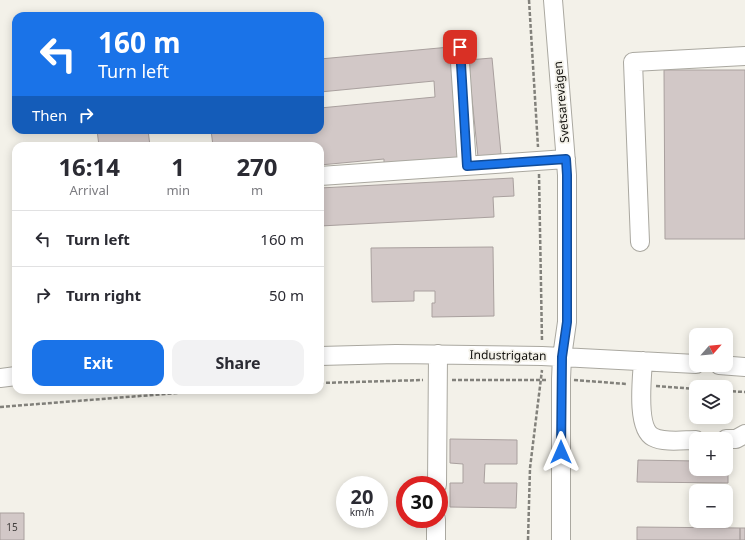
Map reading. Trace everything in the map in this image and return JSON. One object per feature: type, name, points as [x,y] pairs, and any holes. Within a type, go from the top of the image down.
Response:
[{"type":"street","name":"Svetsarevägen","points":[[553,0],[567,175],[567,322],[562,357],[561,379],[561,540]]},
{"type":"street","points":[[460,47],[467,166]]},
{"type":"street","points":[[640,242],[633,62],[745,56]]},
{"type":"street","points":[[324,176],[566,159]]},
{"type":"street","points":[[437,476],[438,354]]},
{"type":"street","name":"Industrigatan","points":[[324,356],[438,354],[542,356],[689,364]]},
{"type":"street","points":[[643,361],[642,385],[644,427],[654,438],[661,440],[689,440]]},
{"type":"street","points":[[733,366],[745,367]]},
{"type":"street","points":[[0,378],[12,376]]},
{"type":"street","points":[[733,439],[745,434]]},
{"type":"street","points":[[436,528],[436,540]]},
{"type":"path","points":[[528,540],[530,468],[535,418],[542,380],[539,161],[529,0]]},
{"type":"path","points":[[324,383],[561,379],[689,388]]},
{"type":"path","points":[[733,391],[745,392]]},
{"type":"path","points":[[0,407],[165,394]]},
{"type":"building","points":[[450,47],[461,159],[384,166],[384,159],[324,165],[324,142],[212,142],[212,134],[324,134],[324,108],[435,97],[434,81],[324,92],[324,59]]},
{"type":"building","points":[[492,58],[501,154],[478,157],[468,60]]},
{"type":"building","points":[[664,70],[745,70],[745,239],[665,239]]},
{"type":"building","points":[[98,134],[148,134],[150,142],[98,142]]},
{"type":"building","points":[[513,178],[514,196],[493,197],[494,217],[324,226],[324,188]]},
{"type":"building","points":[[493,247],[494,316],[432,317],[432,303],[435,303],[435,291],[414,291],[414,301],[372,302],[371,248]]},
{"type":"building","points":[[450,439],[517,440],[517,464],[485,464],[484,483],[517,483],[516,508],[450,507],[450,483],[463,483],[463,464],[450,463]]},
{"type":"building","points":[[638,460],[689,461],[689,476],[728,476],[728,483],[637,482]]},
{"type":"building","points":[[0,513],[24,513],[24,540],[0,540]]},
{"type":"building","points":[[637,527],[740,528],[740,540],[637,540]]},
{"type":"building","points":[[740,528],[745,528],[745,540],[740,540]]},
{"type":"route","points":[[460,47],[467,166],[566,159],[567,322],[562,357],[561,452]]}]
